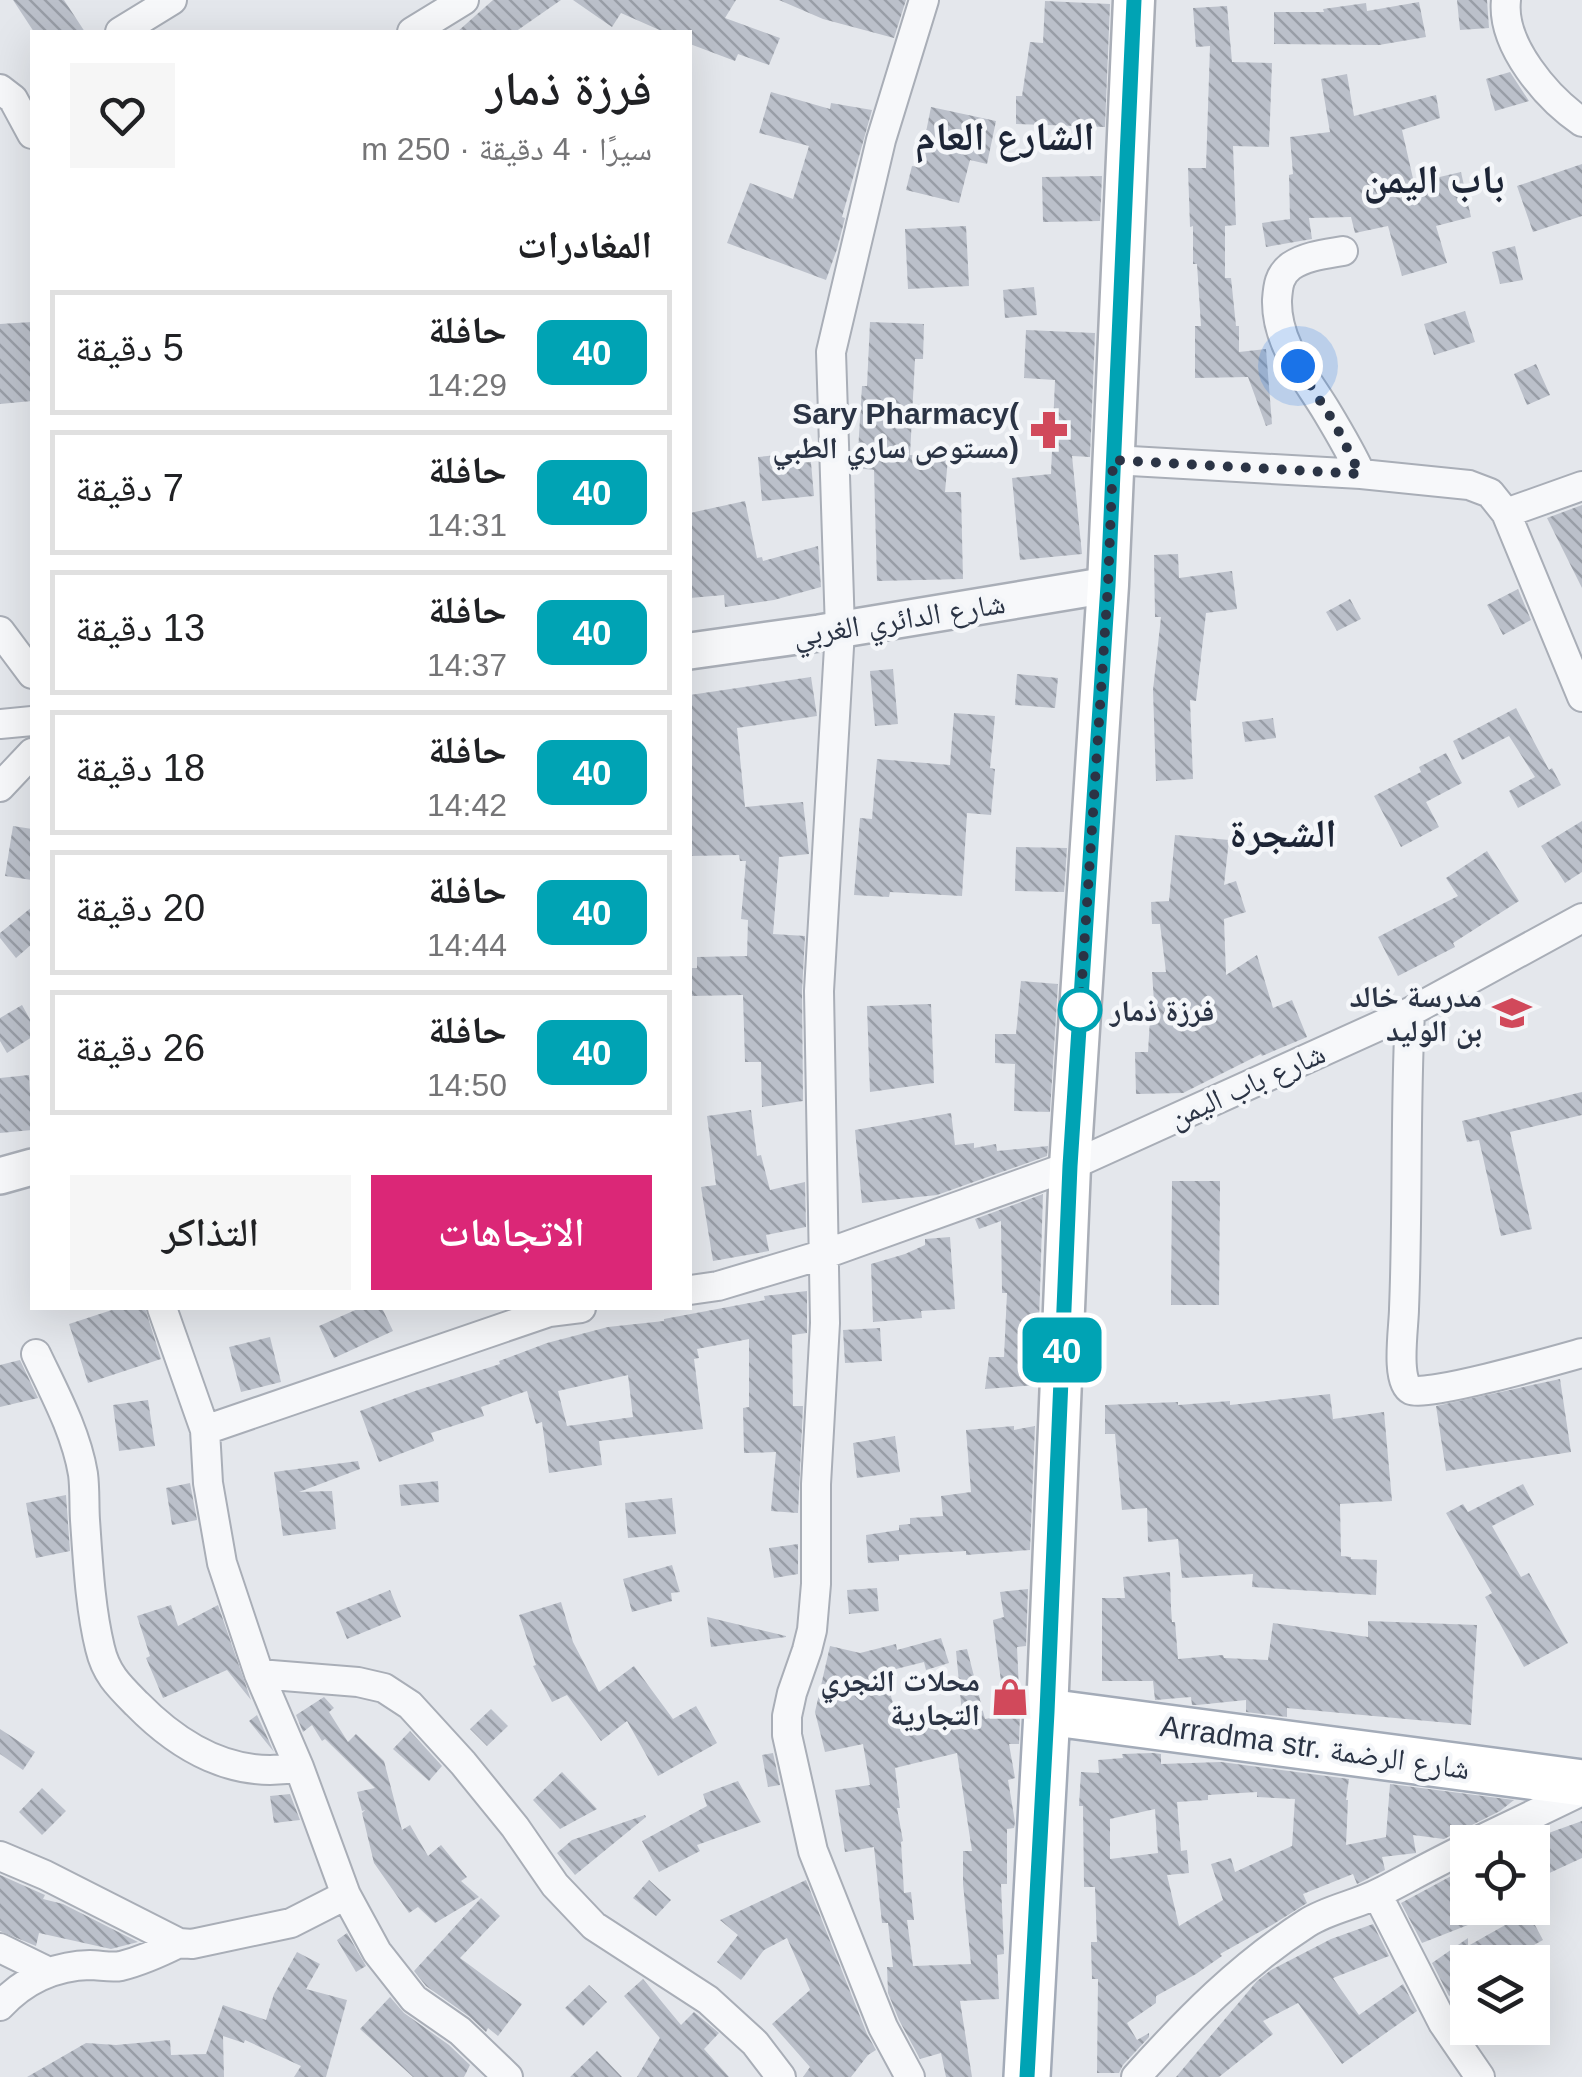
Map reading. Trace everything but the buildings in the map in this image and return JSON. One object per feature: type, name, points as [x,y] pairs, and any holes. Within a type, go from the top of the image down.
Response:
[{"type":"main road","points":[[1027,2077],[1070,1166],[1108,585],[1134,0]]},
{"type":"main road","name":"Arradma str. شارع الرضمة","points":[[1047,1712],[1582,1782]]},
{"type":"street","points":[[123,30],[172,0]]},
{"type":"street","points":[[415,30],[464,0]]},
{"type":"street","points":[[910,2077],[883,2027],[813,1852],[787,1735],[787,1716],[810,1640],[816,1584],[816,1484],[825,1323],[819,991],[840,630],[832,352],[881,140],[924,0]]},
{"type":"street","points":[[1506,0],[1510,38],[1526,64],[1553,98],[1582,122]]},
{"type":"street","points":[[15,92],[30,129]]},
{"type":"street","points":[[1344,251],[1313,256],[1290,267],[1278,281],[1277,304],[1279,328],[1289,350],[1335,424],[1360,474]]},
{"type":"street","points":[[1113,460],[1360,474],[1469,485],[1490,493],[1506,513],[1582,698]]},
{"type":"street","points":[[1506,513],[1582,486]]},
{"type":"street","name":"شارع الدائري الغربي","points":[[692,651],[1108,585]]},
{"type":"street","points":[[0,631],[30,671]]},
{"type":"street","points":[[0,724],[30,721]]},
{"type":"street","points":[[0,787],[30,755]]},
{"type":"street","name":"شارع باب اليمن","points":[[692,1290],[718,1286],[826,1254],[1070,1166],[1410,1012],[1582,918]]},
{"type":"street","points":[[1410,1012],[1401,1368],[1404,1383],[1412,1390],[1423,1391],[1582,1353]]},
{"type":"street","points":[[0,1176],[30,1168]]},
{"type":"street","points":[[163,1310],[206,1430],[208,1483],[222,1563],[259,1674],[299,1767],[346,1895],[377,1952],[414,1999],[460,2031],[508,2077]]},
{"type":"street","points":[[206,1430],[548,1310]]},
{"type":"street","points":[[36,1354],[69,1426],[83,1474],[94,1617],[100,1652],[110,1677],[175,1739],[202,1755],[235,1767],[299,1767]]},
{"type":"street","points":[[259,1674],[358,1682],[384,1688],[410,1705],[464,1763],[556,1885],[594,1926],[708,2000],[755,2043],[781,2077]]},
{"type":"street","points":[[1511,1825],[1582,1790]]},
{"type":"street","points":[[0,1856],[180,1943],[192,1944],[291,1923],[346,1895]]},
{"type":"street","points":[[1136,2077],[1186,2021],[1242,1968],[1312,1920],[1378,1894],[1450,1856]]},
{"type":"street","points":[[1378,1894],[1443,2023],[1480,2077]]},
{"type":"street","points":[[0,2006],[13,1992],[48,1971],[88,1965],[116,1967],[180,1943]]},
{"type":"street","points":[[0,1948],[48,1971]]},
{"type":"bus line","name":"40","points":[[1027,2077],[1070,1166],[1108,585],[1134,0]]},
{"type":"place","name":"Sary Pharmacy( مستوص ساري الطبي)","points":[[1049,430]]},
{"type":"place","name":"فرزة ذمار","points":[[1080,1010]]},
{"type":"place","name":"مدرسة خالد بن الوليد","points":[[1512,1013]]},
{"type":"place","name":"محلات النجري التجارية","points":[[1010,1697]]},
{"type":"district","name":"الشارع العام","points":[[1005,136]]},
{"type":"district","name":"باب اليمن","points":[[1434,179]]},
{"type":"district","name":"الشجرة","points":[[1283,833]]},
{"type":"route","points":[[1080,1010],[1113,460],[1360,474],[1335,424],[1298,366]]}]
